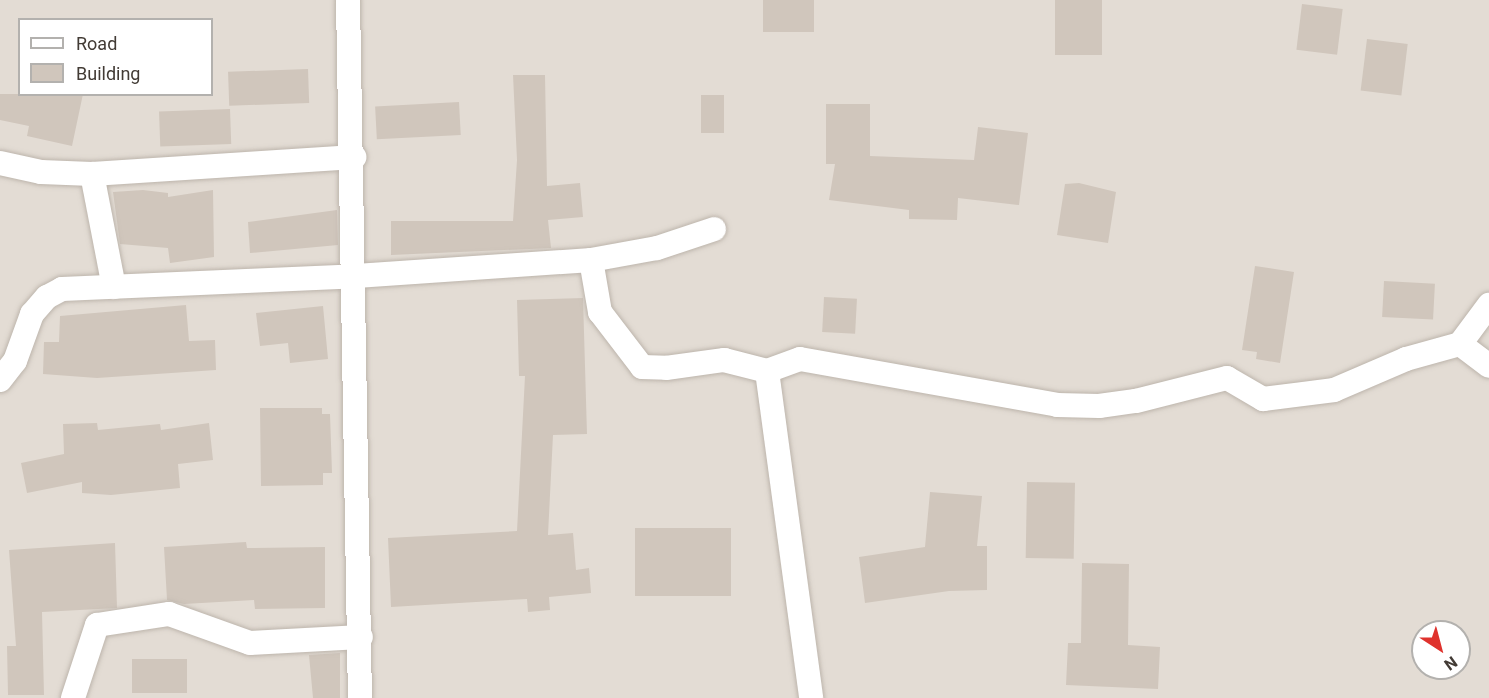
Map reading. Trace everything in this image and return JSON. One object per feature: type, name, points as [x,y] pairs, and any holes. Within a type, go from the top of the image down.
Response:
[{"type":"street","points":[[348,0],[354,157],[360,698]]},
{"type":"street","points":[[0,163],[41,172],[92,174],[354,157]]},
{"type":"street","points":[[92,174],[114,287]]},
{"type":"street","points":[[0,380],[15,361],[32,315],[47,297],[62,289],[356,276],[591,260],[657,248],[714,229]]},
{"type":"street","points":[[591,260],[600,312],[642,367],[666,368],[724,360],[767,371],[800,359],[1057,405],[1099,406],[1227,378],[1263,399],[1334,390],[1406,359],[1460,344],[1489,305]]},
{"type":"street","points":[[1460,344],[1489,366]]},
{"type":"street","points":[[767,371],[811,698]]},
{"type":"street","points":[[73,698],[97,624],[169,614],[250,643],[361,637]]},
{"type":"shaded area","points":[[0,0],[1489,0],[1489,698],[0,698]]},
{"type":"building","points":[[763,0],[814,0],[814,32],[763,32]]},
{"type":"building","points":[[1055,0],[1102,0],[1102,55],[1055,55]]},
{"type":"building","points":[[1302,4],[1343,9],[1337,55],[1296,50]]},
{"type":"building","points":[[1367,39],[1408,44],[1401,96],[1361,91]]},
{"type":"building","points":[[308,69],[309,103],[229,106],[228,72]]},
{"type":"building","points":[[513,75],[545,75],[547,186],[580,183],[583,217],[548,220],[551,248],[391,255],[391,221],[513,221],[517,160]]},
{"type":"building","points":[[0,94],[83,96],[72,146],[27,136],[29,126],[0,120]]},
{"type":"building","points":[[701,95],[724,95],[724,133],[701,133]]},
{"type":"building","points":[[459,102],[461,135],[377,139],[375,106]]},
{"type":"building","points":[[826,104],[870,104],[870,156],[974,160],[978,127],[1028,133],[1019,205],[958,198],[957,220],[909,219],[909,210],[829,200],[835,164],[826,164]]},
{"type":"building","points":[[230,109],[231,144],[160,146],[159,111]]},
{"type":"building","points":[[1079,183],[1116,192],[1108,243],[1057,235],[1065,184]]},
{"type":"building","points":[[143,190],[168,193],[168,197],[213,190],[214,257],[170,263],[168,248],[120,244],[113,192]]},
{"type":"building","points":[[337,210],[338,245],[250,253],[248,222]]},
{"type":"building","points":[[1255,266],[1294,272],[1280,363],[1256,359],[1257,352],[1242,350]]},
{"type":"building","points":[[1384,281],[1435,284],[1433,320],[1382,317]]},
{"type":"building","points":[[824,297],[857,299],[855,334],[822,332]]},
{"type":"building","points":[[583,298],[587,434],[553,435],[548,535],[573,533],[576,570],[589,568],[591,593],[549,597],[550,610],[528,612],[527,599],[391,607],[388,538],[517,531],[525,376],[519,376],[517,300]]},
{"type":"building","points":[[186,305],[189,341],[215,340],[216,370],[97,378],[43,374],[44,342],[59,342],[60,316]]},
{"type":"building","points":[[323,306],[328,359],[290,363],[288,343],[260,346],[256,313]]},
{"type":"building","points":[[260,408],[322,408],[322,414],[330,414],[332,473],[323,473],[323,485],[261,486]]},
{"type":"building","points":[[97,423],[98,430],[160,424],[161,430],[209,423],[213,460],[178,464],[180,488],[111,495],[82,493],[82,482],[27,493],[21,463],[64,454],[63,424]]},
{"type":"building","points":[[1027,482],[1075,483],[1074,559],[1026,558]]},
{"type":"building","points":[[930,492],[982,496],[977,546],[987,546],[987,590],[949,591],[865,603],[859,557],[925,547]]},
{"type":"building","points":[[635,528],[731,528],[731,596],[635,596]]},
{"type":"building","points":[[246,542],[247,548],[325,547],[325,608],[255,609],[254,600],[184,604],[167,600],[164,547]]},
{"type":"building","points":[[115,543],[117,608],[42,612],[44,695],[8,695],[7,646],[16,646],[9,550]]},
{"type":"building","points":[[1082,563],[1129,564],[1128,645],[1160,647],[1158,689],[1066,685],[1068,643],[1081,643]]},
{"type":"building","points":[[340,653],[340,698],[313,698],[309,655]]},
{"type":"building","points":[[132,659],[187,659],[187,693],[132,693]]}]
